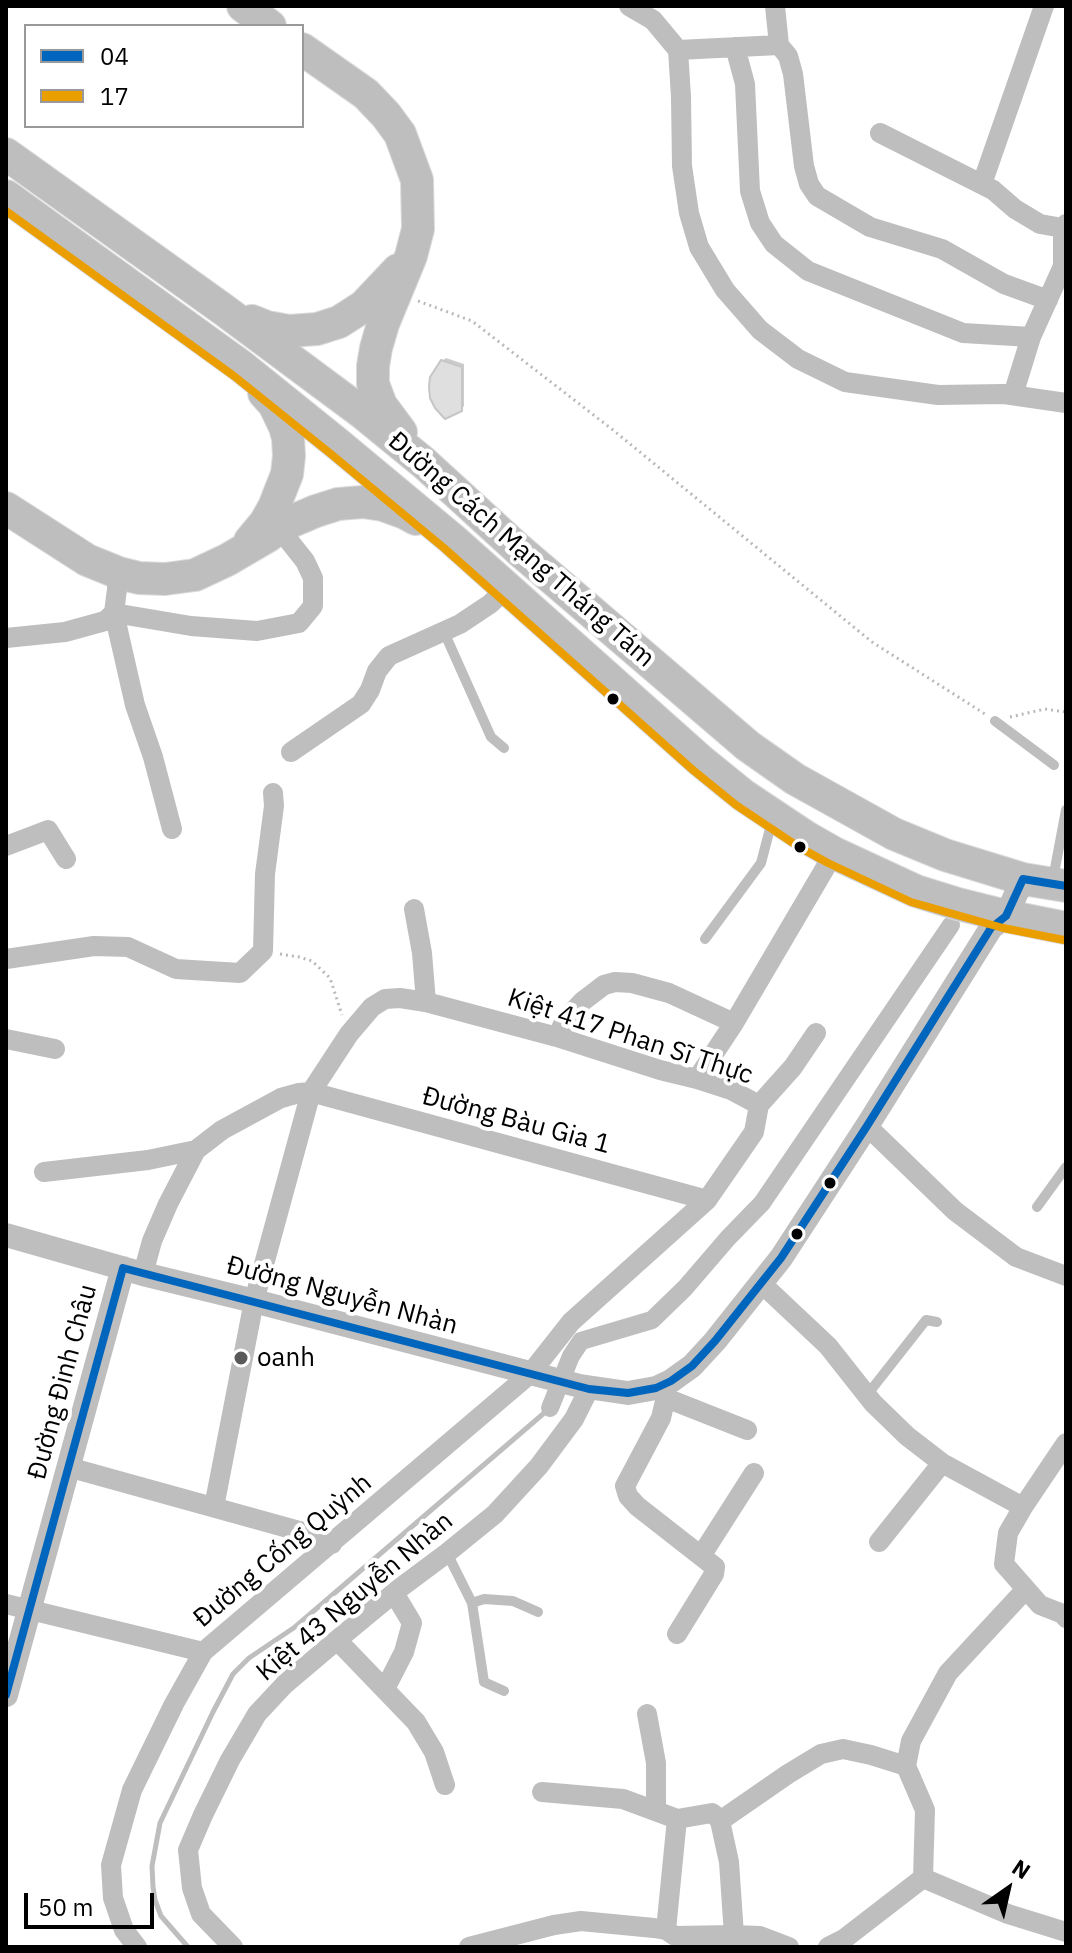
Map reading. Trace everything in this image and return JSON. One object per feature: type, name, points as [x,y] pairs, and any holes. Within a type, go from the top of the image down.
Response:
[{"type":"highway","points":[[243,6],[267,24]]},
{"type":"highway","points":[[304,50],[366,94],[386,115],[400,134],[417,180],[418,229],[376,348],[373,384],[381,405],[424,463]]},
{"type":"highway","name":"Đường Cách Mạng Tháng Tám","points":[[6,154],[320,380],[424,463],[518,549],[748,746],[795,779],[894,834],[945,855],[1047,883]]},
{"type":"highway","name":"Đường Cách Mạng Tháng Tám","points":[[6,196],[241,366],[452,539],[743,795],[834,853],[916,891],[1006,916],[1066,928]]},
{"type":"highway","points":[[224,310],[267,327],[289,331],[317,329],[339,322],[364,306],[411,256]]},
{"type":"highway","points":[[240,553],[274,507],[287,474],[289,456],[285,427],[274,404],[241,366]]},
{"type":"highway","points":[[6,508],[87,560],[139,578],[195,575],[240,553],[278,527],[338,504],[363,502],[383,505],[405,513],[452,539]]},
{"type":"street","points":[[629,6],[658,13],[678,50],[682,166],[689,213],[699,247],[725,290],[760,330],[798,359],[845,382],[938,395],[1013,395],[1066,403]]},
{"type":"street","points":[[775,6],[779,45],[788,56],[793,74],[804,166],[809,184],[817,196],[870,227],[942,249],[1004,284],[1048,300]]},
{"type":"street","points":[[982,184],[1043,9],[1020,6]]},
{"type":"street","points":[[678,50],[779,45]]},
{"type":"street","points":[[735,47],[745,84],[750,191],[760,223],[774,244],[808,271],[963,333],[1031,337]]},
{"type":"street","points":[[880,133],[993,190],[1015,209],[1040,224],[1065,226],[1064,266],[1031,337],[1013,395]]},
{"type":"street","points":[[114,613],[191,626],[257,631],[299,623],[313,606],[313,578],[305,561],[278,527]]},
{"type":"street","points":[[119,573],[114,613],[135,705],[172,829]]},
{"type":"street","points":[[291,752],[361,704],[377,671],[389,656],[474,616],[507,588]]},
{"type":"street","points":[[6,638],[65,632],[105,621],[114,613]]},
{"type":"street","points":[[6,959],[94,946],[128,947],[176,969],[240,973],[263,951],[265,874],[273,793]]},
{"type":"street","points":[[6,846],[48,830],[66,859]]},
{"type":"street","points":[[697,1079],[734,1023],[834,853]]},
{"type":"street","name":"Đường Nguyễn Nhàn","points":[[6,1235],[584,1388],[628,1393],[656,1388],[666,1391],[715,1341],[781,1258],[991,928],[1047,883]]},
{"type":"street","points":[[414,909],[426,1002]]},
{"type":"street","points":[[557,1037],[565,1020],[583,1001],[604,985],[615,982],[632,983],[669,993],[734,1023]]},
{"type":"street","name":"Kiệt 417 Phan Sĩ Thực","points":[[214,1507],[254,1301],[311,1092],[349,1034],[372,1007],[385,999],[426,1002],[557,1037],[731,1090],[759,1105],[754,1132],[707,1200],[571,1322],[537,1376]]},
{"type":"street","points":[[759,1105],[793,1067],[816,1033]]},
{"type":"street","points":[[6,1039],[55,1049]]},
{"type":"street","points":[[133,1271],[152,1241],[196,1150],[222,1130],[281,1098],[311,1092]]},
{"type":"street","name":"Đường Bàu Gia 1","points":[[311,1092],[707,1200]]},
{"type":"street","points":[[867,1126],[955,1211],[992,1239],[1016,1257],[1066,1276]]},
{"type":"street","points":[[44,1172],[148,1160],[196,1150]]},
{"type":"street","name":"Đường Đinh Châu","points":[[6,1695],[68,1467],[133,1271]]},
{"type":"street","points":[[761,1283],[828,1346],[867,1395],[907,1436],[942,1463],[1023,1507]]},
{"type":"street","name":"Đường Cống Quỳnh","points":[[137,1947],[124,1930],[113,1898],[111,1865],[132,1790],[203,1652],[537,1376]]},
{"type":"street","name":"Kiệt 43 Nguyễn Nhàn","points":[[233,1947],[201,1914],[192,1888],[188,1850],[223,1774],[257,1714],[285,1684],[337,1640],[495,1514],[539,1466],[574,1419],[584,1388]]},
{"type":"street","points":[[677,1634],[714,1574],[708,1562],[637,1506],[628,1496],[625,1486],[661,1418],[666,1391],[747,1430]]},
{"type":"street","points":[[1066,1443],[1008,1533],[1004,1564],[1040,1605],[1066,1618]]},
{"type":"street","points":[[879,1542],[942,1463]]},
{"type":"street","points":[[68,1467],[317,1536],[332,1544]]},
{"type":"street","points":[[708,1562],[754,1473]]},
{"type":"street","points":[[923,1878],[925,1810],[906,1766],[911,1741],[948,1673],[1026,1589]]},
{"type":"street","points":[[385,1689],[404,1652],[412,1623],[394,1593]]},
{"type":"street","points":[[6,1604],[203,1652]]},
{"type":"street","points":[[337,1640],[416,1722],[434,1752],[445,1785]]},
{"type":"street","points":[[647,1714],[656,1763],[656,1811]]},
{"type":"street","points":[[720,1821],[821,1754],[843,1749],[906,1766]]},
{"type":"street","points":[[542,1792],[623,1799],[677,1819],[712,1813],[720,1821],[729,1862],[734,1935]]},
{"type":"street","points":[[673,1938],[665,1922],[677,1819]]},
{"type":"street","points":[[923,1878],[1008,1914],[1066,1932]]},
{"type":"street","points":[[828,1947],[844,1939],[923,1878]]},
{"type":"street","points":[[469,1947],[581,1921],[673,1938],[760,1936],[789,1947]]},
{"type":"lane","points":[[444,632],[491,737],[504,748]]},
{"type":"lane","points":[[995,721],[1054,765]]},
{"type":"lane","points":[[1047,883],[1066,810]]},
{"type":"lane","points":[[705,939],[761,863],[773,815]]},
{"type":"lane","points":[[1037,1207],[1066,1167]]},
{"type":"lane","points":[[867,1395],[926,1320],[937,1322]]},
{"type":"lane","points":[[447,1553],[472,1603],[484,1682],[504,1691]]},
{"type":"lane","points":[[472,1603],[484,1599],[513,1601],[538,1612]]},
{"type":"path","points":[[396,293],[472,321],[613,430],[872,642],[995,721],[1045,709],[1066,712]]},
{"type":"building","points":[[441,360],[462,367],[462,411],[445,419],[430,398],[429,387],[430,377]]},
{"type":"waterway","points":[[550,1408],[571,1356],[581,1341],[652,1320],[762,1203],[951,925]]},
{"type":"waterway","points":[[188,1947],[161,1916],[155,1900],[152,1866],[160,1823],[233,1674],[249,1658],[295,1627],[550,1408]]},
{"type":"transit line","name":"17","points":[[6,211],[234,376],[331,454],[444,548],[736,805],[799,847],[911,902],[1003,928],[1064,940]]},
{"type":"transit line","name":"04","points":[[123,1268],[589,1389],[628,1393],[656,1388],[692,1366],[781,1258],[991,928],[1006,916],[1023,879],[1066,886]]},
{"type":"transit line","name":"04","points":[[6,1695],[123,1268]]},
{"type":"place","name":"oanh","points":[[241,1358]]}]
